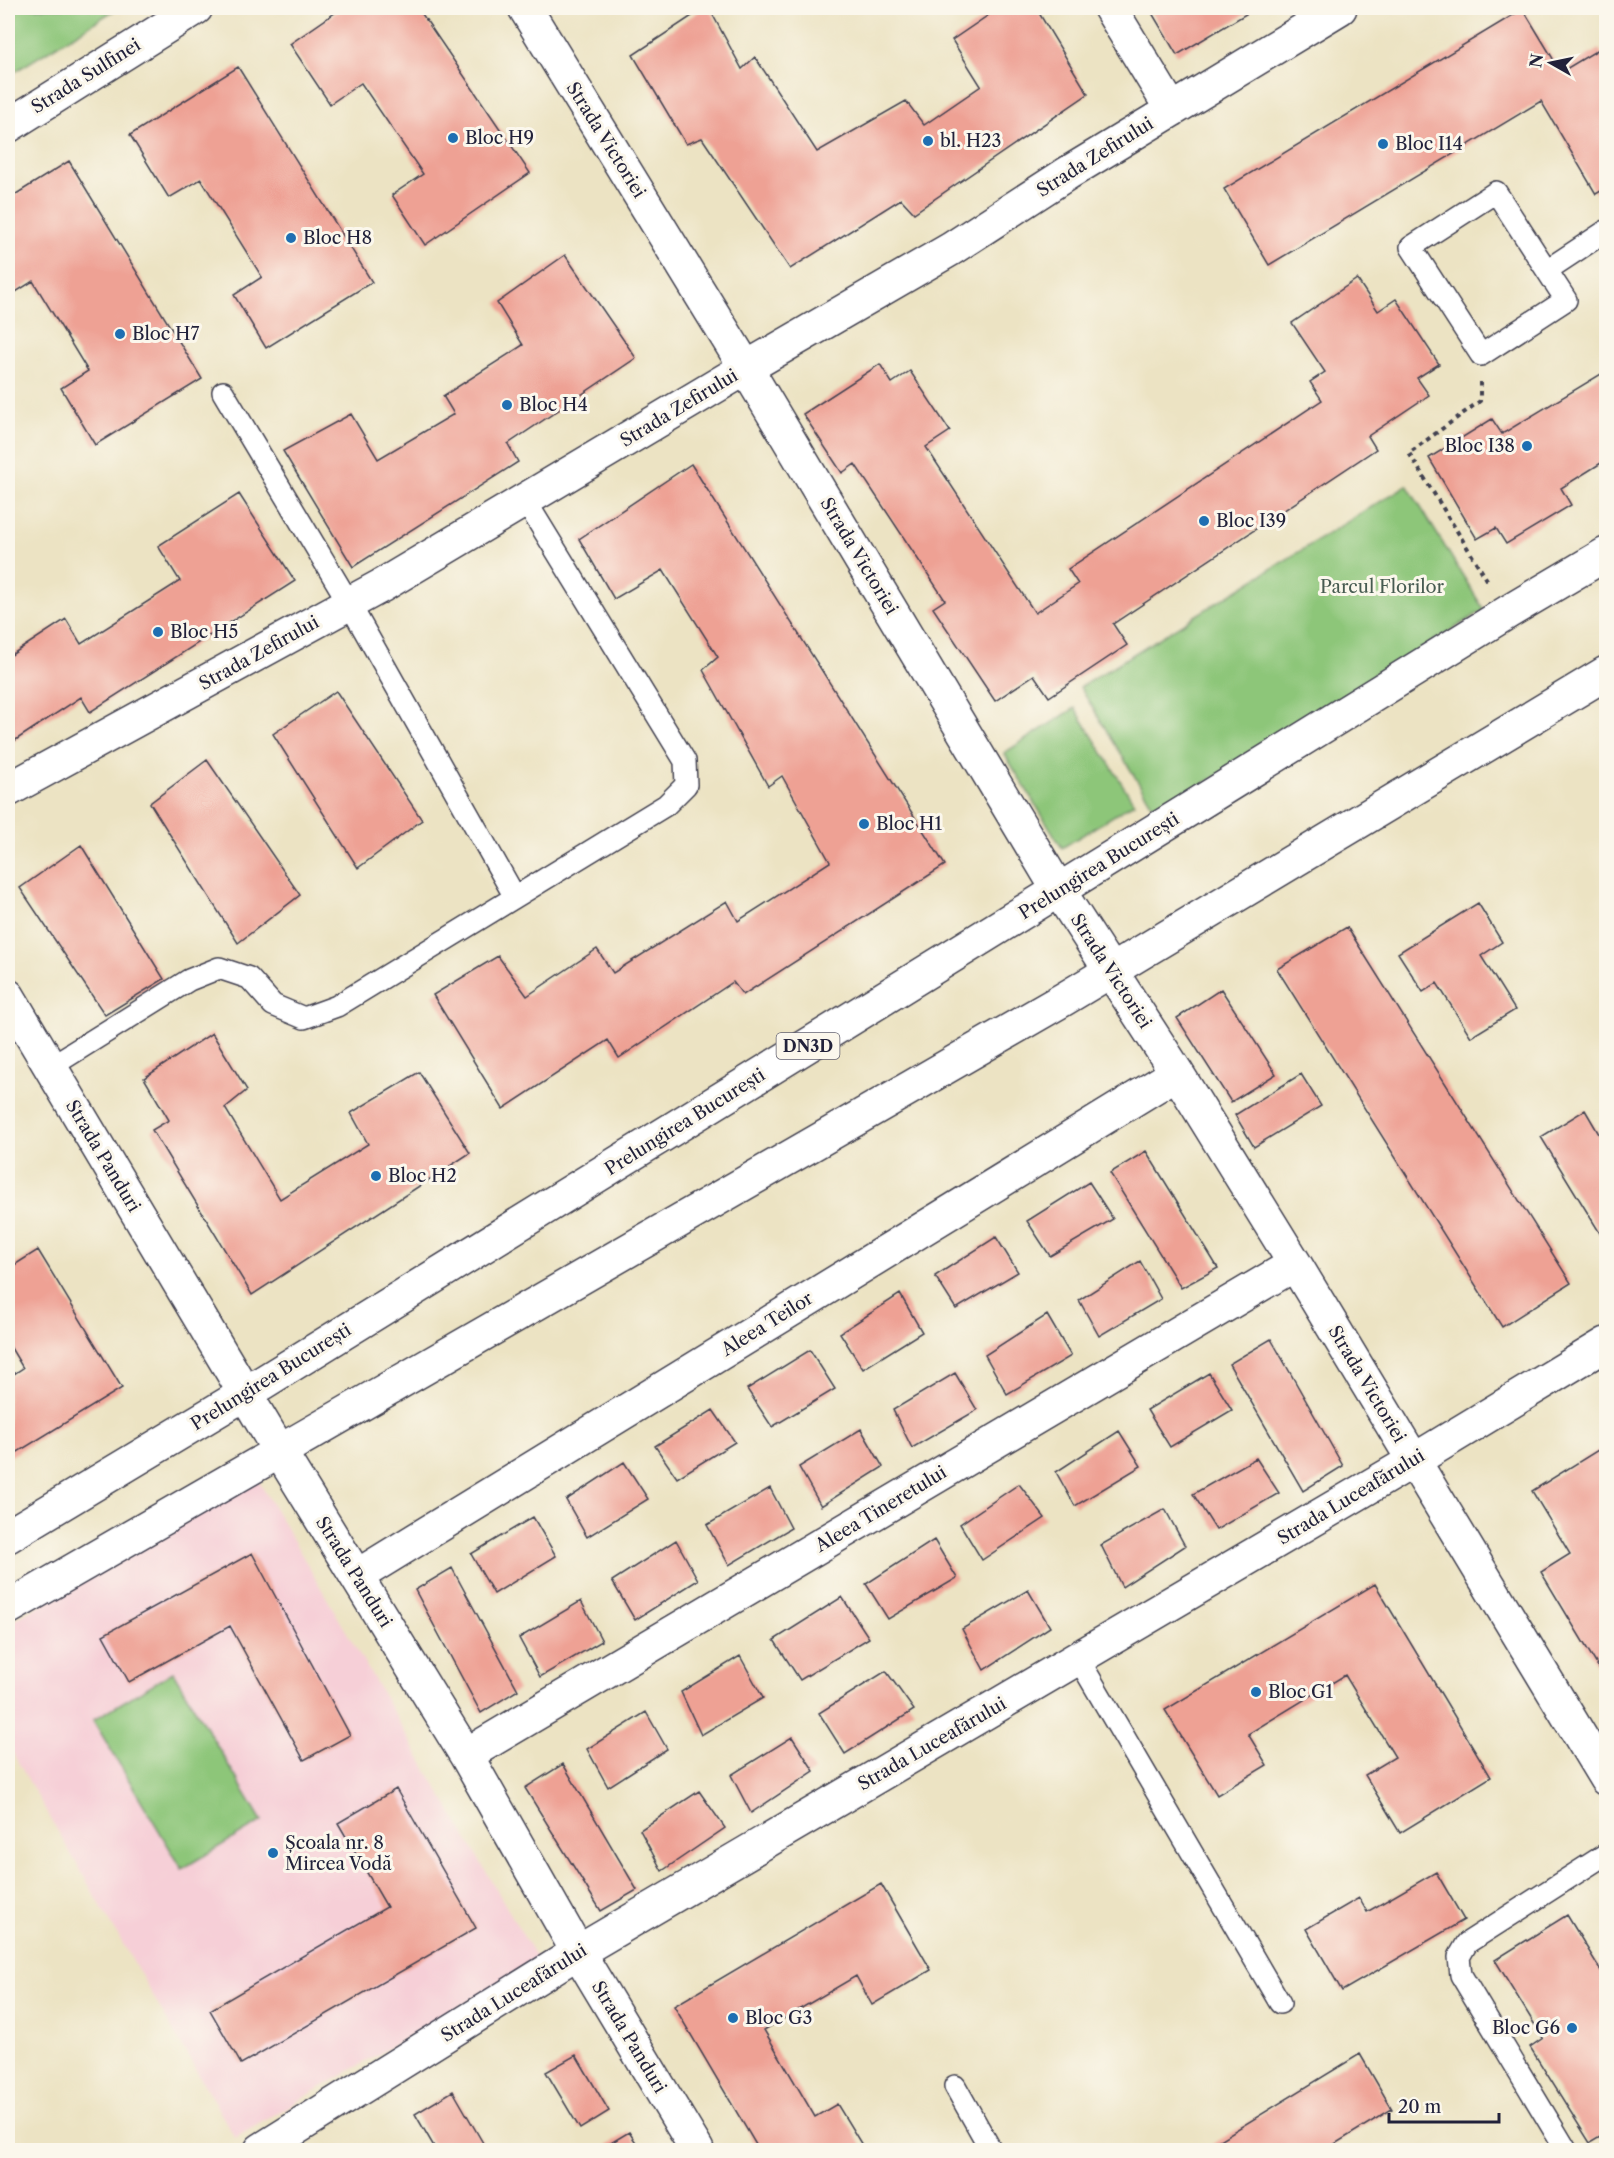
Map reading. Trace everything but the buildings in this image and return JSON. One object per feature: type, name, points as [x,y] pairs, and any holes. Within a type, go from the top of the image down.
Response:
[{"type":"street","name":"Strada Sulfinei","points":[[8,126],[196,8]]},
{"type":"street","name":"Strada Victoriei","points":[[525,8],[746,368],[1059,891],[1177,1072],[1295,1263],[1606,1779]]},
{"type":"street","points":[[1110,8],[1172,110]]},
{"type":"street","name":"Strada Zefirului","points":[[8,790],[350,603],[951,249],[1340,8]]},
{"type":"street","name":"Prelungirea București","points":[[8,1536],[246,1393],[1508,612],[1606,554]]},
{"type":"street","points":[[8,1608],[1112,971],[1606,673]]},
{"type":"street","name":"Strada Panduri","points":[[8,996],[280,1452],[466,1755],[578,1952],[697,2151]]},
{"type":"street","name":"Aleea Teilor","points":[[357,1576],[1177,1072]]},
{"type":"street","name":"Aleea Tineretului","points":[[466,1755],[1295,1263]]},
{"type":"street","name":"Strada Luceafărului","points":[[261,2151],[578,1952],[1413,1461],[1606,1344]]},
{"type":"lane","points":[[1496,192],[1547,270],[1566,300],[1481,355],[1411,247],[1496,192]]},
{"type":"lane","points":[[1547,270],[1606,231]]},
{"type":"lane","points":[[223,392],[350,603],[515,897]]},
{"type":"lane","points":[[50,1067],[189,980],[219,968],[249,978],[273,1005],[304,1017],[337,1006],[666,805],[686,785],[685,760],[525,500]]},
{"type":"lane","points":[[1078,1658],[1280,2003]]},
{"type":"lane","points":[[1566,2151],[1461,1975],[1459,1957],[1467,1943],[1606,1854]]},
{"type":"lane","points":[[956,2086],[991,2151]]},
{"type":"path","points":[[1481,355],[1480,401],[1409,453],[1508,612]]},
{"type":"shaded area","name":"Școala nr. 8 Mircea Vodă","points":[[257,1478],[538,1961],[235,2138],[8,1745],[8,1624]]},
{"type":"green space","points":[[8,8],[118,8],[8,76]]},
{"type":"green space","name":"Parcul Florilor","points":[[1407,485],[1484,610],[1157,813],[1080,687]]},
{"type":"green space","points":[[1075,708],[1134,803],[1062,848],[1004,753]]},
{"type":"green space","points":[[173,1672],[262,1821],[182,1869],[93,1720]]},
{"type":"place","name":"Bloc H9","points":[[453,138]]},
{"type":"place","name":"bl. H23","points":[[928,141]]},
{"type":"place","name":"Bloc I14","points":[[1383,144]]},
{"type":"place","name":"Bloc H8","points":[[291,238]]},
{"type":"place","name":"Bloc H7","points":[[120,334]]},
{"type":"place","name":"Bloc H4","points":[[507,405]]},
{"type":"place","name":"Bloc I38","points":[[1527,446]]},
{"type":"place","name":"Bloc I39","points":[[1204,521]]},
{"type":"place","name":"Bloc H5","points":[[158,632]]},
{"type":"place","name":"Bloc H1","points":[[864,824]]},
{"type":"place","name":"Bloc H2","points":[[376,1176]]},
{"type":"place","name":"Bloc G1","points":[[1256,1692]]},
{"type":"place","name":"Școala nr. 8 Mircea Vodă","points":[[273,1853]]},
{"type":"place","name":"Bloc G3","points":[[733,2018]]},
{"type":"place","name":"Bloc G6","points":[[1572,2028]]}]
